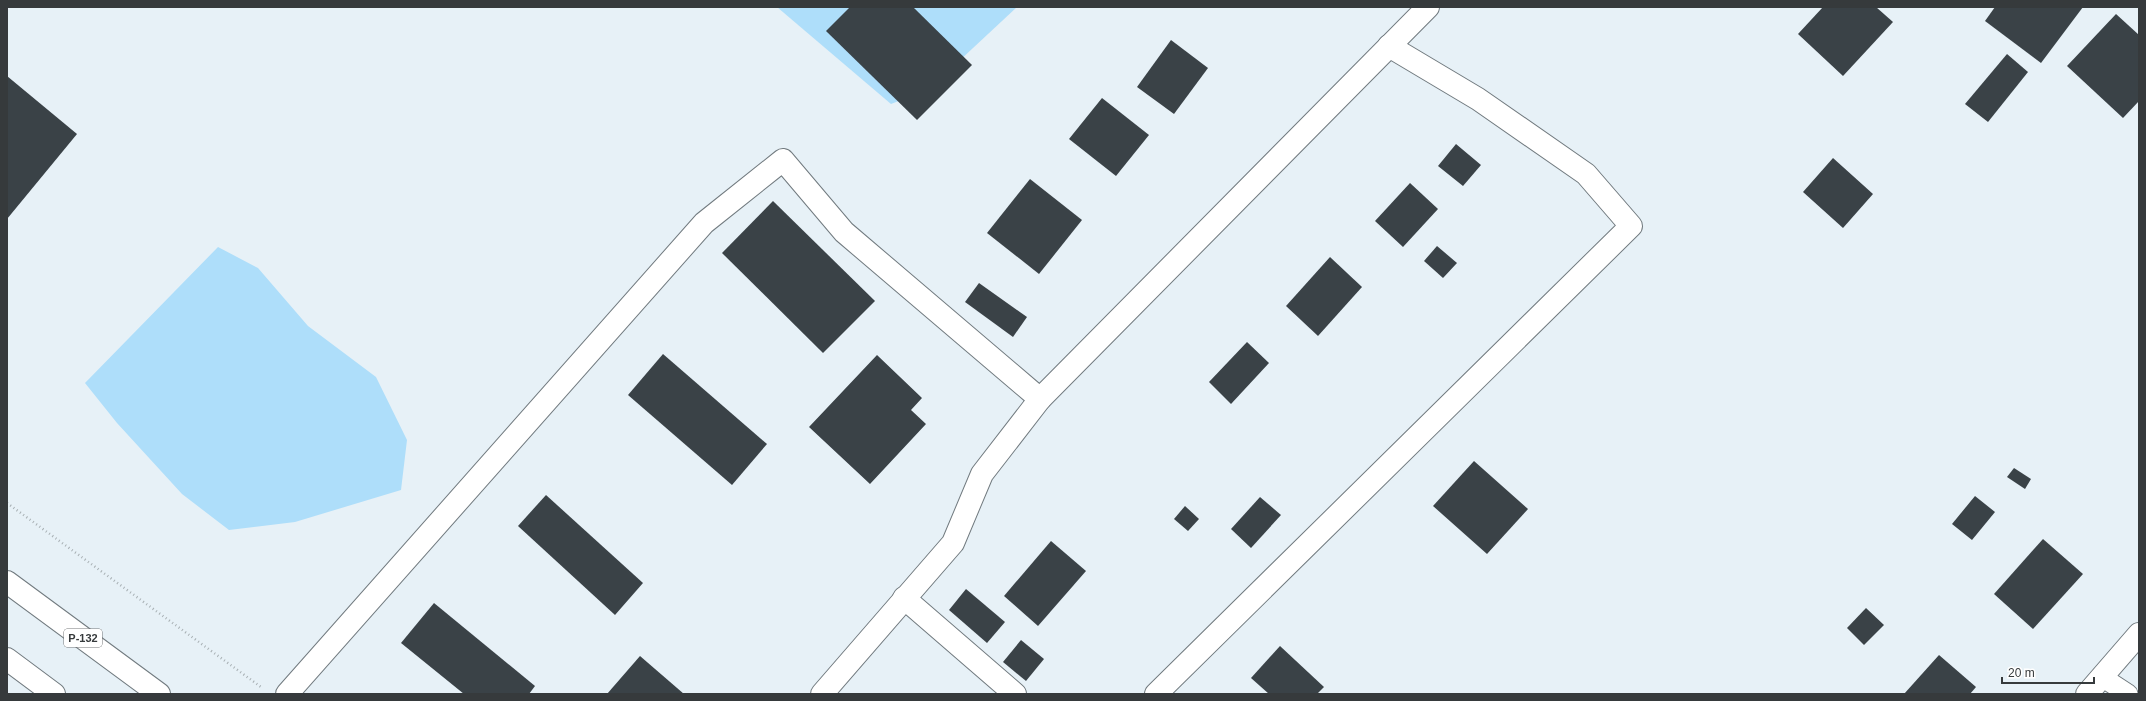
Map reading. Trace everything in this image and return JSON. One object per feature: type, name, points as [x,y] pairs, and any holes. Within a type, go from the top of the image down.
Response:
[{"type":"main road","points":[[822,694],[952,543],[982,474],[1040,399],[1428,7]]},
{"type":"main road","points":[[1156,694],[1631,226],[1586,174],[1478,98],[1390,46]]},
{"type":"main road","points":[[287,694],[704,223],[783,160],[844,232],[1040,399]]},
{"type":"main road","name":"Р-132","points":[[7,582],[159,694]]},
{"type":"main road","points":[[904,598],[1015,694]]},
{"type":"main road","points":[[2087,694],[2139,634]]},
{"type":"main road","points":[[7,659],[54,694]]},
{"type":"lane","points":[[2102,677],[2128,694]]},
{"type":"path","points":[[7,503],[264,689]]},
{"type":"shaded area","points":[[777,7],[1017,7],[929,89],[891,104]]},
{"type":"shaded area","points":[[218,247],[258,268],[308,326],[376,377],[407,440],[401,490],[295,522],[229,530],[182,494],[117,423],[85,383]]},
{"type":"building","points":[[850,7],[913,7],[972,65],[917,120],[826,31]]},
{"type":"building","points":[[1823,7],[1876,7],[1893,22],[1843,76],[1798,34]]},
{"type":"building","points":[[1995,7],[2083,7],[2041,63],[1985,21]]},
{"type":"building","points":[[2116,14],[2139,35],[2139,101],[2123,118],[2067,66]]},
{"type":"building","points":[[1171,40],[1208,68],[1174,114],[1137,87]]},
{"type":"building","points":[[2007,54],[2028,72],[1988,122],[1965,104]]},
{"type":"building","points":[[7,76],[77,134],[7,219]]},
{"type":"building","points":[[1102,98],[1149,135],[1116,176],[1069,139]]},
{"type":"building","points":[[1456,144],[1481,165],[1463,186],[1438,166]]},
{"type":"building","points":[[1833,158],[1873,194],[1843,228],[1803,192]]},
{"type":"building","points":[[1030,179],[1082,220],[1039,274],[987,233]]},
{"type":"building","points":[[1410,183],[1438,209],[1403,247],[1375,221]]},
{"type":"building","points":[[773,201],[875,301],[823,353],[722,253]]},
{"type":"building","points":[[1437,246],[1457,263],[1443,278],[1424,261]]},
{"type":"building","points":[[1330,257],[1362,287],[1318,336],[1286,306]]},
{"type":"building","points":[[979,283],[1027,317],[1013,337],[965,302]]},
{"type":"building","points":[[1247,342],[1269,363],[1231,404],[1209,382]]},
{"type":"building","points":[[663,354],[767,444],[732,485],[628,395]]},
{"type":"building","points":[[877,355],[922,398],[911,410],[926,424],[870,484],[809,427]]},
{"type":"building","points":[[1474,461],[1528,509],[1487,554],[1433,506]]},
{"type":"building","points":[[2014,468],[2031,479],[2025,489],[2007,477]]},
{"type":"building","points":[[546,495],[643,583],[615,615],[518,526]]},
{"type":"building","points":[[1975,496],[1995,512],[1972,540],[1952,524]]},
{"type":"building","points":[[1260,497],[1281,515],[1251,548],[1231,529]]},
{"type":"building","points":[[1185,506],[1199,519],[1188,531],[1174,519]]},
{"type":"building","points":[[2043,539],[2083,574],[2033,629],[1994,594]]},
{"type":"building","points":[[1051,541],[1086,571],[1038,626],[1004,596]]},
{"type":"building","points":[[966,589],[1005,622],[987,643],[949,610]]},
{"type":"building","points":[[434,603],[535,686],[529,694],[464,694],[401,643]]},
{"type":"building","points":[[1866,608],[1884,625],[1864,645],[1847,628]]},
{"type":"building","points":[[1021,640],[1044,659],[1026,681],[1003,662]]},
{"type":"building","points":[[1280,646],[1324,687],[1317,694],[1269,694],[1251,678]]},
{"type":"building","points":[[1939,655],[1976,687],[1970,694],[1904,694]]},
{"type":"building","points":[[640,656],[684,694],[607,694]]}]
